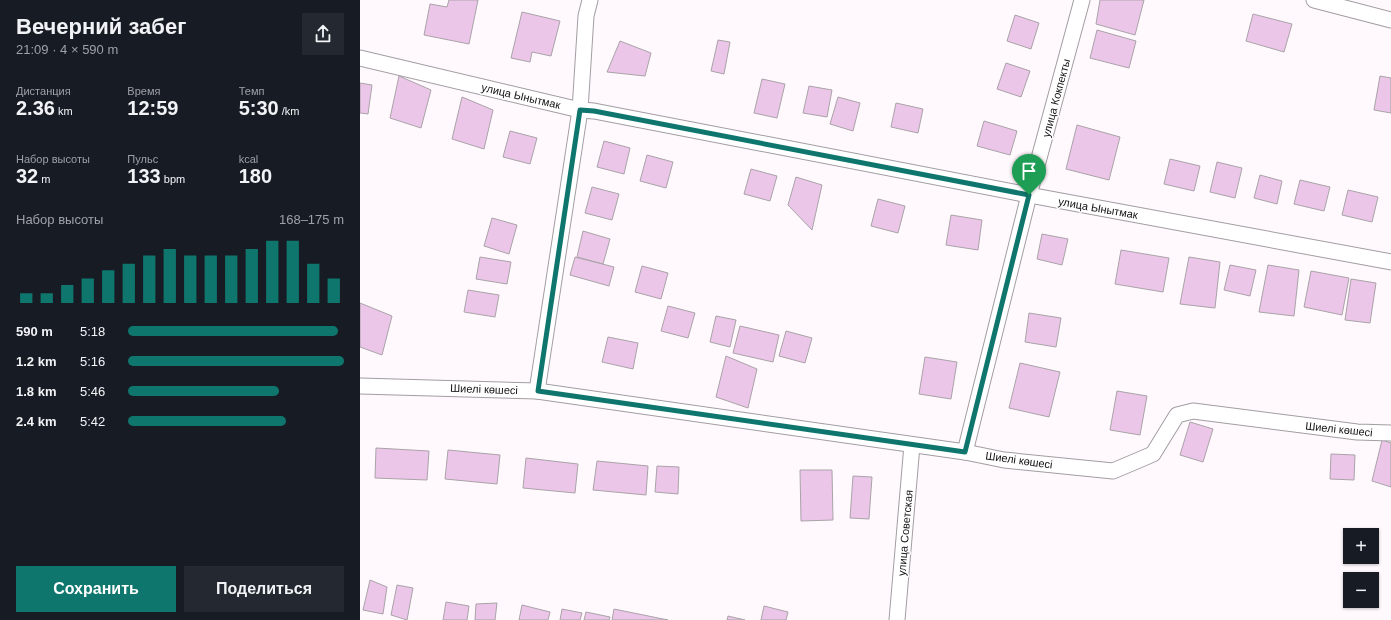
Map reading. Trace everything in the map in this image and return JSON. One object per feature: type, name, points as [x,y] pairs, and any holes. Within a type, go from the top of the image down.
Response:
[{"type":"street","points":[[538,391],[580,110],[586,16],[590,0]]},
{"type":"street","name":"улица Кокпекты","points":[[965,452],[1029,195],[1082,0]]},
{"type":"street","points":[[1316,0],[1391,20]]},
{"type":"street","name":"улица Ынытмак","points":[[360,58],[580,110],[594,111],[1029,195],[1391,262]]},
{"type":"street","name":"Шиелі көшесі","points":[[360,386],[538,391],[965,452],[1004,460],[1113,471],[1153,454],[1178,415],[1193,411],[1357,432],[1391,433]]},
{"type":"street","name":"улица Советская","points":[[897,620],[912,445]]},
{"type":"building","points":[[449,0],[478,0],[469,44],[424,35],[430,4],[447,7]]},
{"type":"building","points":[[1100,0],[1144,0],[1135,35],[1096,24]]},
{"type":"building","points":[[522,12],[560,21],[551,56],[532,52],[530,62],[511,58]]},
{"type":"building","points":[[1253,14],[1292,24],[1284,52],[1246,41]]},
{"type":"building","points":[[1015,15],[1039,23],[1031,49],[1007,41]]},
{"type":"building","points":[[1097,30],[1136,41],[1129,68],[1090,58]]},
{"type":"building","points":[[718,40],[730,42],[724,74],[711,71]]},
{"type":"building","points":[[620,41],[651,53],[645,76],[607,72]]},
{"type":"building","points":[[1006,63],[1030,71],[1021,97],[997,89]]},
{"type":"building","points":[[399,76],[431,90],[421,128],[390,118]]},
{"type":"building","points":[[1380,76],[1391,78],[1391,113],[1374,110]]},
{"type":"building","points":[[762,79],[785,84],[777,118],[754,113]]},
{"type":"building","points":[[360,83],[372,85],[368,114],[360,113]]},
{"type":"building","points":[[809,86],[832,90],[827,117],[803,113]]},
{"type":"building","points":[[462,97],[493,110],[484,149],[452,139]]},
{"type":"building","points":[[838,97],[860,103],[853,131],[830,124]]},
{"type":"building","points":[[896,103],[923,109],[918,133],[891,127]]},
{"type":"building","points":[[984,121],[1017,131],[1010,155],[977,146]]},
{"type":"building","points":[[1077,125],[1120,137],[1109,180],[1066,169]]},
{"type":"building","points":[[510,131],[537,138],[530,164],[503,157]]},
{"type":"building","points":[[604,141],[630,148],[624,174],[597,167]]},
{"type":"building","points":[[647,155],[673,162],[666,188],[640,181]]},
{"type":"building","points":[[1170,159],[1200,166],[1194,191],[1164,184]]},
{"type":"building","points":[[1217,162],[1242,168],[1235,198],[1210,192]]},
{"type":"building","points":[[751,169],[777,176],[770,201],[744,194]]},
{"type":"building","points":[[1260,175],[1282,181],[1277,204],[1254,198]]},
{"type":"building","points":[[796,177],[822,185],[812,230],[788,205]]},
{"type":"building","points":[[1300,180],[1330,187],[1324,211],[1294,204]]},
{"type":"building","points":[[592,187],[619,194],[612,220],[585,213]]},
{"type":"building","points":[[1348,190],[1378,197],[1372,222],[1342,215]]},
{"type":"building","points":[[878,199],[905,206],[898,233],[871,226]]},
{"type":"building","points":[[951,215],[982,220],[978,250],[946,245]]},
{"type":"building","points":[[492,218],[517,225],[509,254],[484,246]]},
{"type":"building","points":[[583,231],[610,239],[603,264],[577,257]]},
{"type":"building","points":[[1042,234],[1068,239],[1062,265],[1037,259]]},
{"type":"building","points":[[1121,250],[1169,258],[1163,292],[1115,284]]},
{"type":"building","points":[[480,257],[511,262],[507,284],[476,279]]},
{"type":"building","points":[[575,257],[614,267],[609,286],[570,275]]},
{"type":"building","points":[[1189,257],[1220,262],[1215,308],[1180,304]]},
{"type":"building","points":[[1230,265],[1256,270],[1250,296],[1224,290]]},
{"type":"building","points":[[1268,265],[1299,270],[1294,316],[1259,312]]},
{"type":"building","points":[[642,266],[668,273],[661,299],[635,292]]},
{"type":"building","points":[[1311,271],[1349,278],[1342,315],[1304,307]]},
{"type":"building","points":[[1351,279],[1376,283],[1370,323],[1345,320]]},
{"type":"building","points":[[468,290],[499,295],[495,317],[464,312]]},
{"type":"building","points":[[360,303],[392,316],[382,355],[360,347]]},
{"type":"building","points":[[668,306],[695,313],[688,338],[661,331]]},
{"type":"building","points":[[1029,313],[1061,318],[1056,347],[1025,342]]},
{"type":"building","points":[[716,316],[736,320],[730,347],[710,342]]},
{"type":"building","points":[[740,326],[779,335],[773,362],[733,353]]},
{"type":"building","points":[[786,331],[812,338],[805,363],[779,356]]},
{"type":"building","points":[[608,337],[638,343],[633,369],[602,362]]},
{"type":"building","points":[[726,356],[757,369],[748,408],[716,397]]},
{"type":"building","points":[[925,357],[957,362],[951,399],[919,394]]},
{"type":"building","points":[[1020,363],[1060,372],[1049,417],[1009,408]]},
{"type":"building","points":[[1117,391],[1147,396],[1140,435],[1110,430]]},
{"type":"building","points":[[1190,422],[1213,429],[1203,462],[1180,455]]},
{"type":"building","points":[[1382,440],[1391,443],[1391,487],[1372,481]]},
{"type":"building","points":[[376,448],[429,451],[427,480],[375,478]]},
{"type":"building","points":[[448,450],[500,455],[497,484],[445,479]]},
{"type":"building","points":[[1331,454],[1355,455],[1354,480],[1330,479]]},
{"type":"building","points":[[526,458],[578,464],[575,493],[523,488]]},
{"type":"building","points":[[597,461],[648,466],[646,495],[593,490]]},
{"type":"building","points":[[657,466],[679,467],[678,494],[655,492]]},
{"type":"building","points":[[800,470],[832,470],[833,520],[801,521]]},
{"type":"building","points":[[853,476],[872,477],[869,519],[850,518]]},
{"type":"building","points":[[370,580],[387,587],[383,614],[363,610]]},
{"type":"building","points":[[397,585],[413,588],[407,620],[391,615]]},
{"type":"building","points":[[446,602],[469,606],[467,620],[443,620]]},
{"type":"building","points":[[497,603],[495,620],[475,620],[476,604]]},
{"type":"building","points":[[522,605],[550,612],[548,620],[519,620]]},
{"type":"building","points":[[764,606],[788,612],[786,620],[761,620]]},
{"type":"building","points":[[562,609],[582,613],[580,620],[560,620]]},
{"type":"building","points":[[614,609],[668,620],[612,620]]},
{"type":"building","points":[[586,612],[610,617],[609,620],[584,620]]},
{"type":"building","points":[[728,616],[745,620],[727,620]]},
{"type":"route","points":[[580,110],[594,111],[1029,195],[965,452],[538,391],[580,110]]}]
